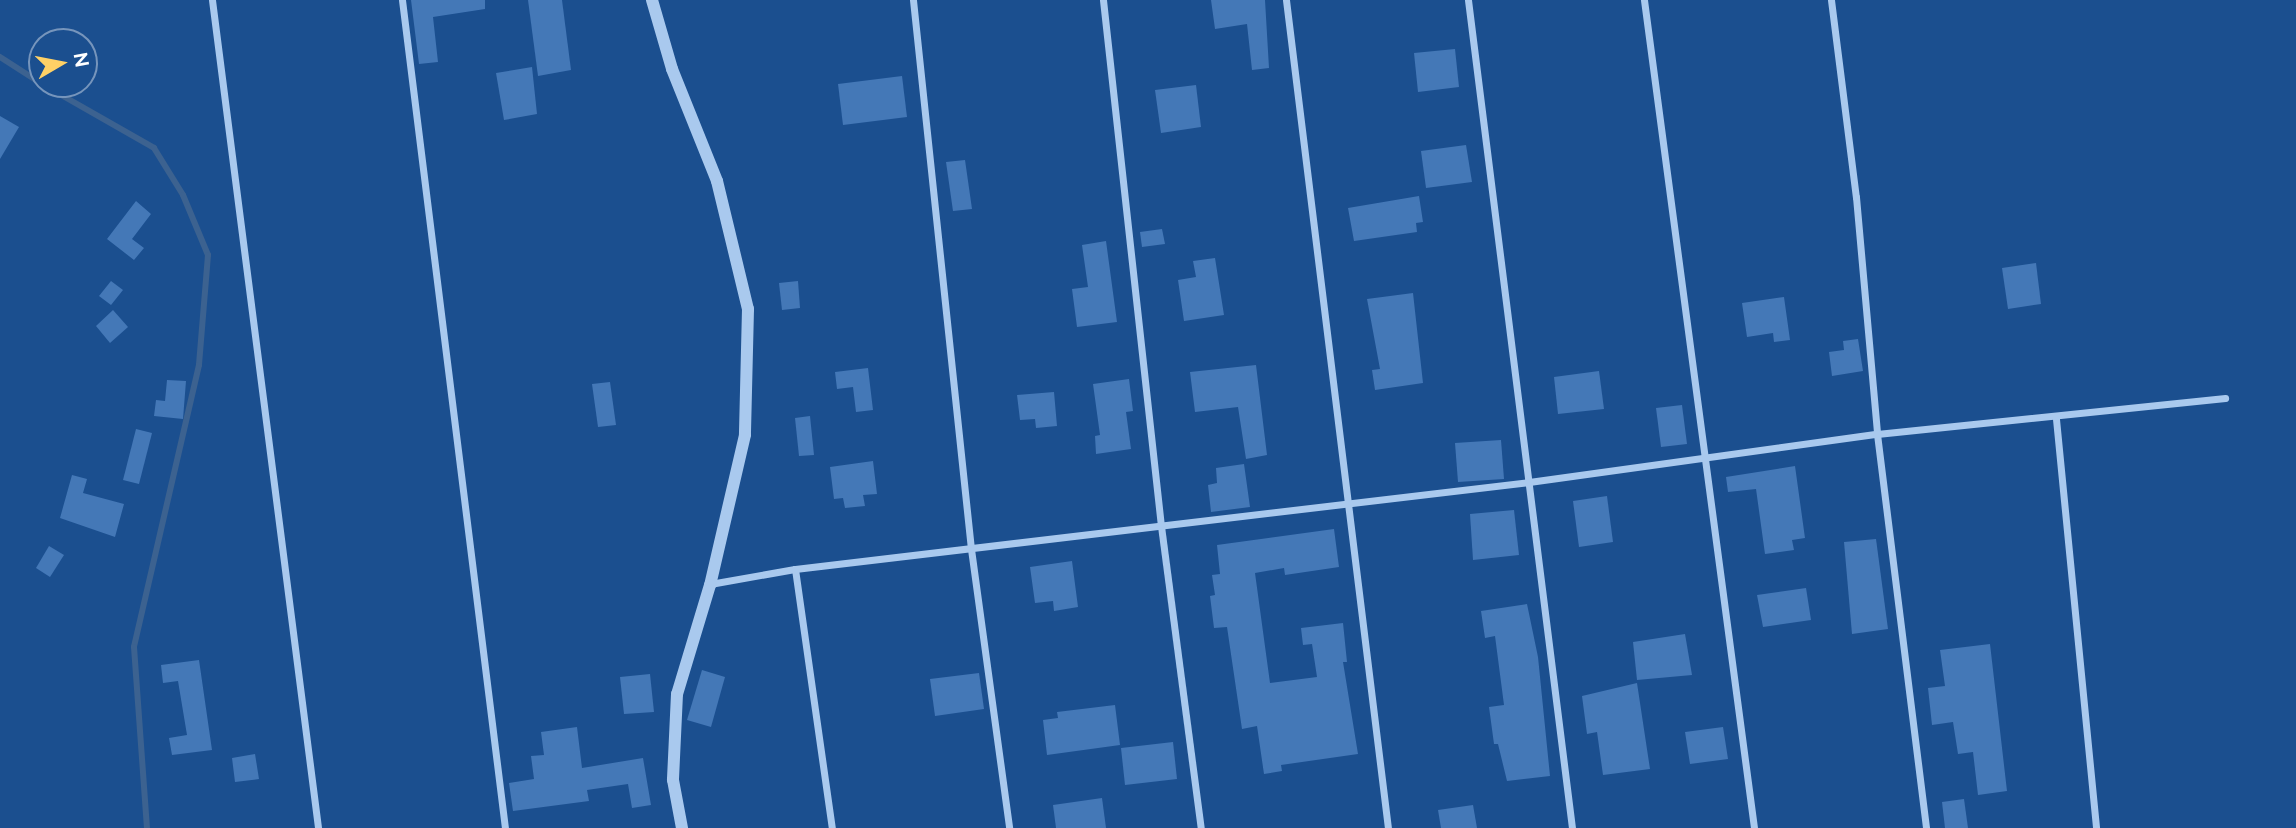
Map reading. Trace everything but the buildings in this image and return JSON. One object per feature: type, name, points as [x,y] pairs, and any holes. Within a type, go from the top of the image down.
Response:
[{"type":"street","points":[[212,0],[318,828]]},
{"type":"street","points":[[402,0],[505,828]]},
{"type":"street","points":[[652,0],[672,69],[717,181],[748,309],[745,435],[710,585],[677,694],[673,780],[682,828]]},
{"type":"street","points":[[914,0],[971,549],[1009,828]]},
{"type":"street","points":[[1103,0],[1161,526],[1201,828]]},
{"type":"street","points":[[1286,0],[1388,828]]},
{"type":"street","points":[[1468,0],[1572,828]]},
{"type":"street","points":[[1644,0],[1707,457],[1754,828]]},
{"type":"street","points":[[1831,0],[1856,197],[1877,434],[1926,828]]},
{"type":"street","points":[[710,585],[795,569],[1348,501],[1529,482],[1877,434],[2056,419],[2225,398]]},
{"type":"street","points":[[2056,419],[2096,828]]},
{"type":"street","points":[[795,569],[832,828]]},
{"type":"waterway","points":[[0,57],[28,75]]},
{"type":"waterway","points":[[66,98],[154,148],[183,195],[208,255],[199,365],[134,647],[147,828]]}]
